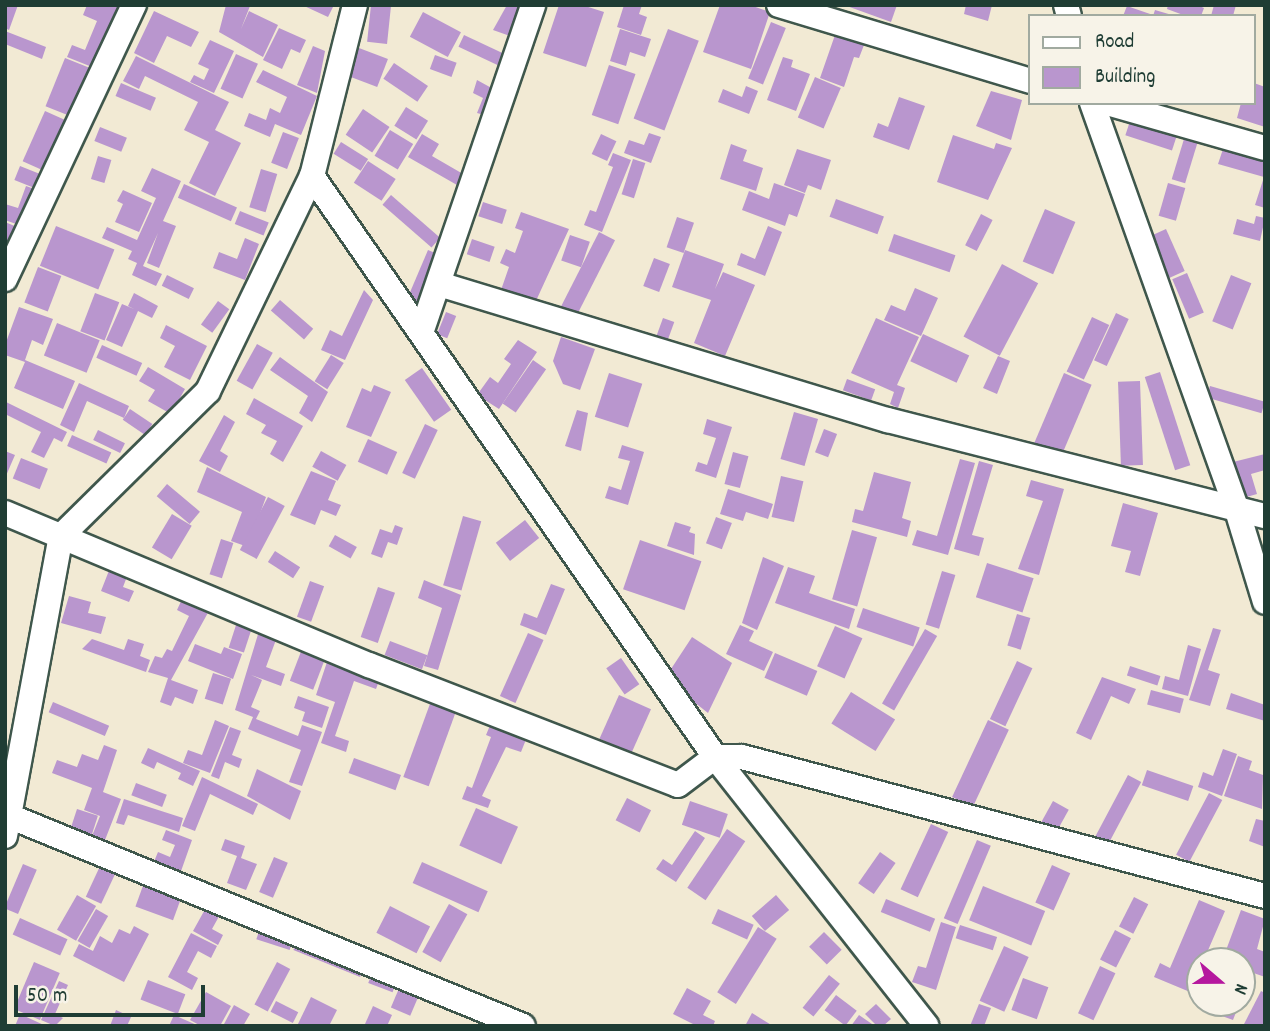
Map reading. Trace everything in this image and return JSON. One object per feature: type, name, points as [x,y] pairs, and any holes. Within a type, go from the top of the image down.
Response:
[{"type":"street","points":[[5,279],[134,5]]},
{"type":"street","points":[[355,5],[312,176],[208,391],[61,536],[7,826],[523,1026]]},
{"type":"street","points":[[422,330],[533,5]]},
{"type":"street","points":[[779,5],[1028,80]]},
{"type":"street","points":[[1093,105],[1236,508],[1265,602]]},
{"type":"street","points":[[1114,105],[1265,148]]},
{"type":"street","points":[[312,176],[422,330],[715,757],[927,1026]]},
{"type":"street","points":[[439,284],[888,420],[1265,516]]},
{"type":"street","points":[[5,513],[369,665],[678,785],[715,757],[742,757],[1265,896]]},
{"type":"building","points":[[5,5],[18,5],[9,30],[5,28]]},
{"type":"building","points":[[87,5],[119,5],[92,67],[67,57],[72,45],[85,50],[97,21],[83,15]]},
{"type":"building","points":[[226,5],[250,6],[241,29],[249,11],[278,25],[263,57],[219,32]]},
{"type":"building","points":[[302,5],[334,5],[328,17]]},
{"type":"building","points":[[371,5],[391,7],[387,44],[367,42]]},
{"type":"building","points":[[507,5],[521,5],[510,36],[493,30]]},
{"type":"building","points":[[559,5],[582,5],[604,12],[586,67],[543,53]]},
{"type":"building","points":[[624,5],[642,5],[639,14],[647,17],[641,35],[617,27]]},
{"type":"building","points":[[720,5],[750,5],[770,12],[751,69],[703,52]]},
{"type":"building","points":[[844,5],[897,5],[891,22]]},
{"type":"building","points":[[966,5],[992,5],[988,21],[964,14]]},
{"type":"building","points":[[1168,5],[1197,5],[1204,8],[1202,14],[1181,14],[1167,9]]},
{"type":"building","points":[[1214,5],[1236,5],[1234,14],[1212,14]]},
{"type":"building","points":[[1127,6],[1150,14],[1124,14]]},
{"type":"building","points":[[154,11],[199,32],[191,47],[167,36],[154,63],[134,53]]},
{"type":"building","points":[[423,12],[461,32],[448,57],[410,37]]},
{"type":"building","points":[[771,22],[786,28],[763,85],[748,79]]},
{"type":"building","points":[[279,28],[306,40],[300,53],[291,49],[282,69],[263,60]]},
{"type":"building","points":[[620,29],[651,39],[645,57],[630,52],[626,66],[610,61]]},
{"type":"building","points":[[668,29],[699,41],[664,130],[634,119]]},
{"type":"building","points":[[5,31],[46,47],[42,59],[5,44]]},
{"type":"building","points":[[464,35],[509,56],[504,68],[459,47]]},
{"type":"building","points":[[835,35],[864,45],[859,58],[854,57],[844,87],[820,78]]},
{"type":"building","points":[[210,40],[234,51],[214,93],[190,82],[194,75],[204,80],[209,69],[198,64]]},
{"type":"building","points":[[313,46],[325,51],[317,93],[297,85]]},
{"type":"building","points":[[359,48],[388,59],[377,87],[348,76]]},
{"type":"building","points":[[236,54],[258,64],[242,98],[221,89]]},
{"type":"building","points":[[435,55],[457,63],[451,77],[430,69]]},
{"type":"building","points":[[136,56],[229,102],[215,130],[241,143],[215,196],[189,183],[209,142],[184,130],[198,102],[145,76],[139,89],[123,81]]},
{"type":"building","points":[[783,57],[793,60],[791,67],[810,74],[796,111],[767,100]]},
{"type":"building","points":[[65,58],[90,68],[71,116],[46,106]]},
{"type":"building","points":[[394,63],[428,86],[417,102],[383,79]]},
{"type":"building","points":[[609,65],[635,74],[618,124],[592,115]]},
{"type":"building","points":[[263,70],[317,96],[301,135],[275,124],[270,137],[244,126],[249,113],[266,120],[270,108],[280,113],[287,97],[256,82]]},
{"type":"building","points":[[815,77],[841,88],[824,128],[798,118]]},
{"type":"building","points":[[477,80],[497,91],[488,116],[477,113],[483,98],[473,93]]},
{"type":"building","points":[[121,83],[156,98],[151,111],[116,96]]},
{"type":"building","points":[[1256,84],[1265,87],[1265,127],[1237,118],[1240,105],[1256,105]]},
{"type":"building","points":[[746,86],[758,91],[749,114],[718,102],[723,89],[742,97]]},
{"type":"building","points":[[991,91],[1022,100],[1011,140],[976,126]]},
{"type":"building","points":[[899,97],[925,106],[909,150],[873,137],[878,123],[888,127]]},
{"type":"building","points":[[406,107],[428,121],[416,139],[394,126]]},
{"type":"building","points":[[363,109],[390,127],[372,153],[346,135]]},
{"type":"building","points":[[45,111],[72,123],[50,173],[23,161]]},
{"type":"building","points":[[1130,121],[1177,136],[1172,150],[1125,135]]},
{"type":"building","points":[[100,127],[127,138],[121,152],[94,141]]},
{"type":"building","points":[[390,130],[413,144],[398,170],[375,156]]},
{"type":"building","points":[[283,132],[299,138],[287,169],[271,163]]},
{"type":"building","points":[[649,133],[661,137],[651,163],[624,153],[629,140],[644,145]]},
{"type":"building","points":[[422,134],[439,144],[432,156],[470,178],[464,189],[408,157]]},
{"type":"building","points":[[601,134],[616,141],[607,161],[592,154]]},
{"type":"building","points":[[953,135],[994,149],[996,143],[1012,148],[988,200],[937,182]]},
{"type":"building","points":[[1184,139],[1197,143],[1185,183],[1172,179]]},
{"type":"building","points":[[341,142],[368,159],[361,171],[334,154]]},
{"type":"building","points":[[731,144],[747,150],[743,161],[763,168],[756,191],[720,179]]},
{"type":"building","points":[[797,149],[831,160],[821,190],[808,185],[805,193],[784,185]]},
{"type":"building","points":[[1223,149],[1265,162],[1265,208],[1255,205],[1264,177],[1218,164]]},
{"type":"building","points":[[613,153],[631,160],[602,232],[584,225],[590,210],[596,212],[613,167],[608,165]]},
{"type":"building","points":[[98,156],[111,160],[104,183],[91,179]]},
{"type":"building","points":[[633,159],[645,163],[634,198],[622,194]]},
{"type":"building","points":[[368,161],[396,179],[382,201],[354,183]]},
{"type":"building","points":[[20,166],[47,177],[41,191],[14,180]]},
{"type":"building","points":[[152,168],[181,181],[163,221],[176,226],[159,268],[147,263],[158,233],[143,266],[162,274],[156,286],[132,275],[137,263],[128,259],[132,251],[102,238],[107,227],[137,240],[156,198],[141,191]]},
{"type":"building","points":[[261,169],[277,174],[266,212],[249,207]]},
{"type":"building","points":[[774,183],[805,194],[797,217],[789,214],[785,226],[742,210],[749,191],[769,199]]},
{"type":"building","points":[[1168,183],[1185,188],[1176,221],[1159,216]]},
{"type":"building","points":[[184,184],[237,208],[231,221],[178,198]]},
{"type":"building","points":[[26,186],[40,191],[27,228],[5,220],[5,204],[18,208]]},
{"type":"building","points":[[123,190],[152,203],[139,232],[115,222],[123,204],[117,201]]},
{"type":"building","points":[[391,195],[440,238],[432,247],[382,205]]},
{"type":"building","points":[[836,199],[884,216],[877,234],[830,217]]},
{"type":"building","points":[[483,202],[507,210],[502,224],[478,216]]},
{"type":"building","points":[[1045,209],[1075,222],[1053,274],[1023,261]]},
{"type":"building","points":[[240,211],[269,223],[263,236],[235,224]]},
{"type":"building","points":[[521,212],[569,229],[535,303],[501,290],[509,267],[500,263],[506,249],[515,253],[523,231],[515,228]]},
{"type":"building","points":[[981,214],[993,220],[977,251],[965,245]]},
{"type":"building","points":[[1256,216],[1265,218],[1260,241],[1233,234],[1237,219],[1254,224]]},
{"type":"building","points":[[677,217],[694,223],[684,253],[667,247]]},
{"type":"building","points":[[5,222],[17,227],[5,255]]},
{"type":"building","points":[[56,226],[114,250],[98,289],[40,266]]},
{"type":"building","points":[[768,226],[782,232],[765,276],[737,265],[741,253],[755,259]]},
{"type":"building","points":[[1166,229],[1185,271],[1169,278],[1150,236]]},
{"type":"building","points":[[599,232],[615,240],[576,318],[560,310]]},
{"type":"building","points":[[894,234],[955,255],[950,272],[888,251]]},
{"type":"building","points":[[570,235],[590,242],[581,267],[561,261]]},
{"type":"building","points":[[245,238],[259,244],[245,280],[213,268],[219,252],[237,259]]},
{"type":"building","points":[[472,239],[495,247],[489,262],[467,254]]},
{"type":"building","points":[[428,250],[442,256],[421,304],[408,298]]},
{"type":"building","points":[[685,250],[724,264],[715,289],[723,272],[755,285],[725,356],[694,343],[711,300],[672,287]]},
{"type":"building","points":[[654,258],[670,264],[659,292],[643,286]]},
{"type":"building","points":[[1002,264],[1038,283],[1000,356],[964,336]]},
{"type":"building","points":[[38,267],[61,276],[48,311],[24,302]]},
{"type":"building","points":[[1187,273],[1204,313],[1189,319],[1172,279]]},
{"type":"building","points":[[167,275],[194,288],[189,299],[162,286]]},
{"type":"building","points":[[1231,275],[1251,283],[1233,330],[1212,321]]},
{"type":"building","points":[[915,288],[938,298],[921,336],[884,320],[891,305],[905,311]]},
{"type":"building","points":[[364,290],[373,300],[345,360],[321,350],[330,330],[342,336]]},
{"type":"building","points":[[95,293],[119,302],[105,341],[80,331]]},
{"type":"building","points":[[134,293],[158,306],[152,318],[138,311],[122,347],[106,340],[122,304],[134,309],[128,306]]},
{"type":"building","points":[[280,300],[313,329],[304,339],[271,311]]},
{"type":"building","points":[[218,301],[229,309],[212,333],[201,324]]},
{"type":"building","points":[[19,307],[53,319],[43,345],[32,340],[25,360],[75,381],[63,409],[14,388],[25,362],[5,355],[5,345]]},
{"type":"building","points":[[446,312],[456,316],[447,338],[437,334]]},
{"type":"building","points":[[1116,313],[1129,319],[1107,366],[1094,360]]},
{"type":"building","points":[[1092,317],[1109,325],[1084,379],[1067,371]]},
{"type":"building","points":[[663,318],[674,322],[665,347],[654,342]]},
{"type":"building","points":[[876,318],[919,337],[897,385],[905,388],[898,408],[890,404],[894,392],[851,373]]},
{"type":"building","points":[[57,323],[100,340],[87,373],[44,355]]},
{"type":"building","points":[[166,325],[207,346],[190,380],[164,367],[175,346],[160,338]]},
{"type":"building","points":[[923,334],[969,356],[957,383],[910,361]]},
{"type":"building","points":[[561,337],[595,349],[580,390],[563,384],[553,361]]},
{"type":"building","points":[[518,340],[537,352],[499,409],[477,395],[490,377],[498,383],[511,364],[504,359]]},
{"type":"building","points":[[257,344],[273,353],[252,389],[237,381]]},
{"type":"building","points":[[102,345],[142,363],[137,376],[96,358]]},
{"type":"building","points":[[331,355],[344,363],[327,389],[315,381]]},
{"type":"building","points":[[998,356],[1010,361],[997,394],[983,388]]},
{"type":"building","points":[[280,357],[328,392],[312,422],[299,413],[308,396],[270,370]]},
{"type":"building","points":[[533,360],[546,369],[516,413],[503,403]]},
{"type":"building","points":[[148,367],[185,389],[171,414],[148,401],[155,390],[139,381]]},
{"type":"building","points":[[422,368],[451,410],[434,422],[405,380]]},
{"type":"building","points":[[1160,372],[1190,465],[1175,470],[1145,377]]},
{"type":"building","points":[[609,373],[642,384],[628,428],[595,417]]},
{"type":"building","points":[[1064,373],[1092,385],[1061,457],[1034,445]]},
{"type":"building","points":[[847,379],[875,389],[871,401],[843,390]]},
{"type":"building","points":[[1140,381],[1143,465],[1121,466],[1118,382]]},
{"type":"building","points":[[79,383],[129,406],[124,418],[87,401],[74,432],[60,425]]},
{"type":"building","points":[[374,385],[391,392],[371,437],[346,427],[362,388],[371,392]]},
{"type":"building","points":[[1210,386],[1265,402],[1261,413],[1207,398]]},
{"type":"building","points":[[254,398],[303,426],[283,462],[270,454],[277,441],[261,433],[266,425],[246,414]]},
{"type":"building","points":[[6,402],[67,432],[62,442],[54,438],[44,458],[31,452],[41,432],[5,414]]},
{"type":"building","points":[[130,409],[152,424],[145,435],[123,420]]},
{"type":"building","points":[[577,410],[588,413],[581,451],[565,446]]},
{"type":"building","points":[[794,412],[818,419],[805,466],[780,459]]},
{"type":"building","points":[[224,415],[235,422],[220,451],[228,456],[220,472],[199,461]]},
{"type":"building","points":[[707,419],[732,427],[716,478],[695,471],[698,462],[707,465],[716,438],[703,434]]},
{"type":"building","points":[[425,424],[438,430],[415,479],[402,473]]},
{"type":"building","points":[[824,429],[837,434],[828,457],[815,452]]},
{"type":"building","points":[[98,430],[125,443],[120,453],[93,440]]},
{"type":"building","points":[[72,435],[111,452],[106,463],[67,446]]},
{"type":"building","points":[[368,439],[397,452],[387,475],[358,462]]},
{"type":"building","points":[[622,445],[644,452],[628,505],[605,498],[609,486],[621,490],[630,461],[618,458]]},
{"type":"building","points":[[5,451],[15,455],[5,478]]},
{"type":"building","points":[[321,451],[346,465],[338,481],[312,467]]},
{"type":"building","points":[[733,452],[748,456],[740,488],[724,484]]},
{"type":"building","points":[[1265,454],[1265,470],[1251,474],[1257,494],[1243,498],[1233,462]]},
{"type":"building","points":[[21,458],[48,469],[40,489],[13,478]]},
{"type":"building","points":[[960,459],[975,463],[948,555],[912,545],[917,530],[937,536]]},
{"type":"building","points":[[979,461],[993,465],[972,535],[984,538],[979,556],[954,549]]},
{"type":"building","points":[[207,467],[266,497],[248,547],[231,541],[242,512],[197,492]]},
{"type":"building","points":[[311,471],[336,481],[328,500],[341,505],[336,516],[321,510],[315,525],[290,515]]},
{"type":"building","points":[[874,472],[911,482],[902,518],[911,521],[907,537],[852,522],[855,509],[863,511]]},
{"type":"building","points":[[781,476],[803,481],[794,522],[772,517]]},
{"type":"building","points":[[1031,480],[1064,489],[1039,575],[1018,569],[1043,501],[1026,496]]},
{"type":"building","points":[[167,484],[200,512],[190,524],[157,496]]},
{"type":"building","points":[[728,489],[773,504],[768,519],[746,512],[743,521],[720,514]]},
{"type":"building","points":[[268,497],[285,506],[257,559],[240,550]]},
{"type":"building","points":[[1123,503],[1158,513],[1140,576],[1125,572],[1131,551],[1111,546]]},
{"type":"building","points":[[172,514],[192,526],[172,559],[152,547]]},
{"type":"building","points":[[463,516],[481,521],[461,590],[443,585]]},
{"type":"building","points":[[716,517],[732,523],[722,549],[706,543]]},
{"type":"building","points":[[525,520],[539,538],[510,561],[496,543]]},
{"type":"building","points":[[675,522],[691,527],[689,532],[695,534],[694,555],[667,546]]},
{"type":"building","points":[[395,525],[403,528],[397,545],[388,542],[382,558],[371,554],[380,529],[392,533]]},
{"type":"building","points":[[852,530],[877,537],[857,606],[832,599]]},
{"type":"building","points":[[335,535],[357,547],[351,558],[329,546]]},
{"type":"building","points":[[221,539],[233,543],[222,578],[210,574]]},
{"type":"building","points":[[640,540],[701,561],[685,610],[623,589]]},
{"type":"building","points":[[275,551],[300,567],[293,578],[268,562]]},
{"type":"building","points":[[763,557],[784,566],[757,630],[742,623]]},
{"type":"building","points":[[987,563],[1034,578],[1022,612],[976,597]]},
{"type":"building","points":[[788,567],[815,576],[809,593],[855,609],[849,629],[775,603]]},
{"type":"building","points":[[110,568],[128,574],[123,587],[134,591],[129,602],[101,591]]},
{"type":"building","points":[[942,571],[955,575],[939,629],[926,625]]},
{"type":"building","points":[[424,580],[461,595],[438,670],[424,666],[442,608],[418,598]]},
{"type":"building","points":[[310,581],[324,586],[311,622],[297,617]]},
{"type":"building","points":[[551,584],[565,589],[546,635],[520,625],[524,613],[537,618]]},
{"type":"building","points":[[378,587],[395,593],[378,643],[361,637]]},
{"type":"building","points":[[69,596],[91,602],[88,613],[106,617],[101,634],[61,623]]},
{"type":"building","points":[[183,597],[210,609],[171,680],[198,690],[193,704],[175,697],[171,706],[160,702],[168,678],[148,672],[155,656],[162,658],[167,649],[172,651],[189,616],[177,610]]},
{"type":"building","points":[[863,608],[920,628],[913,646],[856,627]]},
{"type":"building","points":[[1017,614],[1030,618],[1021,650],[1007,646]]},
{"type":"building","points":[[237,622],[252,627],[244,653],[229,648]]},
{"type":"building","points":[[740,625],[754,631],[749,641],[773,652],[764,671],[726,654]]},
{"type":"building","points":[[835,626],[862,638],[845,678],[817,666]]},
{"type":"building","points":[[1213,628],[1221,630],[1208,670],[1220,674],[1210,706],[1189,700]]},
{"type":"building","points":[[925,629],[937,636],[894,710],[882,703]]},
{"type":"building","points":[[259,631],[277,637],[266,667],[285,674],[281,686],[251,675],[262,680],[251,707],[260,711],[256,719],[298,736],[302,725],[322,732],[302,786],[289,782],[301,750],[248,729],[253,717],[235,710]]},
{"type":"building","points":[[528,633],[544,640],[515,703],[500,696]]},
{"type":"building","points":[[692,637],[732,663],[708,713],[689,698],[671,669]]},
{"type":"building","points":[[92,639],[124,650],[128,639],[144,644],[140,656],[150,660],[146,672],[82,649]]},
{"type":"building","points":[[390,641],[427,655],[422,669],[385,655]]},
{"type":"building","points":[[195,644],[221,654],[224,647],[242,654],[233,679],[188,661]]},
{"type":"building","points":[[1188,645],[1201,649],[1188,696],[1162,689],[1165,676],[1179,680]]},
{"type":"building","points":[[302,649],[325,658],[313,690],[290,681]]},
{"type":"building","points":[[775,653],[817,671],[807,696],[764,678]]},
{"type":"building","points":[[621,658],[639,684],[625,695],[606,668]]},
{"type":"building","points":[[328,659],[380,678],[376,689],[354,681],[335,736],[349,741],[346,752],[321,743],[335,702],[316,695]]},
{"type":"building","points":[[1017,661],[1032,668],[1005,726],[990,719]]},
{"type":"building","points":[[1130,666],[1160,676],[1157,685],[1127,676]]},
{"type":"building","points":[[213,673],[231,679],[223,705],[205,699]]},
{"type":"building","points":[[1102,677],[1136,689],[1129,704],[1111,696],[1091,740],[1076,733]]},
{"type":"building","points":[[1151,690],[1184,699],[1180,713],[1147,704]]},
{"type":"building","points":[[851,692],[895,720],[875,751],[831,723]]},
{"type":"building","points":[[1231,693],[1265,705],[1265,721],[1226,709]]},
{"type":"building","points":[[619,695],[651,709],[631,753],[599,739]]},
{"type":"building","points":[[298,696],[329,707],[322,728],[302,721],[305,712],[294,708]]},
{"type":"building","points":[[431,701],[456,710],[429,786],[403,777]]},
{"type":"building","points":[[53,702],[109,726],[105,736],[49,712]]},
{"type":"building","points":[[215,720],[229,726],[210,773],[183,763],[188,750],[202,755]]},
{"type":"building","points":[[988,720],[1009,730],[973,807],[952,797]]},
{"type":"building","points":[[491,723],[527,737],[521,752],[506,747],[482,796],[491,800],[488,808],[462,799],[467,786],[472,788],[491,737],[486,735]]},
{"type":"building","points":[[230,727],[241,731],[232,755],[242,759],[239,768],[225,762],[219,779],[211,776]]},
{"type":"building","points":[[104,745],[117,750],[103,792],[121,799],[105,840],[92,836],[100,816],[84,810],[92,788],[52,773],[57,760],[77,767],[82,754],[98,760]]},
{"type":"building","points":[[148,748],[200,771],[193,786],[178,779],[181,773],[157,762],[154,769],[141,763]]},
{"type":"building","points":[[1223,749],[1237,754],[1222,796],[1198,787],[1203,772],[1213,776]]},
{"type":"building","points":[[1238,756],[1252,761],[1249,770],[1263,775],[1262,809],[1224,796]]},
{"type":"building","points":[[354,758],[401,775],[396,790],[349,773]]},
{"type":"building","points":[[257,769],[301,791],[290,820],[247,796]]},
{"type":"building","points":[[1147,770],[1193,786],[1188,801],[1142,785]]},
{"type":"building","points":[[1128,775],[1141,782],[1108,845],[1095,838]]},
{"type":"building","points":[[202,777],[258,804],[253,815],[210,794],[195,831],[182,826]]},
{"type":"building","points":[[136,783],[167,795],[162,807],[131,795]]},
{"type":"building","points":[[1209,793],[1222,800],[1189,862],[1176,855]]},
{"type":"building","points":[[627,798],[651,810],[640,833],[616,820]]},
{"type":"building","points":[[124,799],[183,818],[179,832],[128,815],[124,825],[116,823]]},
{"type":"building","points":[[690,801],[728,814],[720,838],[682,825]]},
{"type":"building","points":[[1053,801],[1069,810],[1054,836],[1038,827]]},
{"type":"building","points":[[476,808],[518,827],[501,864],[459,845]]},
{"type":"building","points":[[77,809],[98,816],[91,838],[70,831]]},
{"type":"building","points":[[1256,819],[1265,821],[1265,847],[1249,841]]},
{"type":"building","points":[[931,824],[948,832],[918,897],[901,889]]},
{"type":"building","points":[[727,829],[745,841],[706,900],[687,888]]},
{"type":"building","points":[[166,830],[192,840],[180,874],[153,864],[158,852],[170,857],[175,845],[162,840]]},
{"type":"building","points":[[695,831],[705,838],[676,882],[656,869],[663,859],[672,865]]},
{"type":"building","points":[[225,839],[245,846],[241,858],[257,864],[246,890],[227,883],[237,856],[221,850]]},
{"type":"building","points":[[977,840],[991,846],[958,924],[944,918]]},
{"type":"building","points":[[880,852],[896,863],[874,894],[858,883]]},
{"type":"building","points":[[274,857],[288,863],[273,898],[259,892]]},
{"type":"building","points":[[422,862],[488,891],[478,912],[413,883]]},
{"type":"building","points":[[23,864],[37,870],[18,914],[5,906]]},
{"type":"building","points":[[101,864],[116,871],[101,904],[86,897]]},
{"type":"building","points":[[1052,865],[1070,873],[1054,911],[1035,902]]},
{"type":"building","points":[[144,883],[182,897],[173,920],[135,906]]},
{"type":"building","points":[[983,886],[1045,911],[1031,945],[969,920]]},
{"type":"building","points":[[77,895],[96,906],[76,941],[57,930]]},
{"type":"building","points":[[776,895],[789,910],[765,931],[752,916]]},
{"type":"building","points":[[1134,897],[1148,904],[1133,934],[1119,926]]},
{"type":"building","points":[[886,899],[935,919],[930,932],[881,912]]},
{"type":"building","points":[[1199,900],[1225,911],[1209,947],[1186,947],[1186,990],[1154,977],[1160,963],[1170,968]]},
{"type":"building","points":[[208,904],[222,911],[212,929],[223,935],[218,945],[193,931]]},
{"type":"building","points":[[449,904],[467,914],[441,962],[422,952]]},
{"type":"building","points":[[390,906],[430,926],[416,953],[376,933]]},
{"type":"building","points":[[96,909],[108,916],[90,948],[78,941]]},
{"type":"building","points":[[718,909],[754,925],[747,939],[711,924]]},
{"type":"building","points":[[1241,910],[1265,919],[1257,949],[1265,952],[1265,977],[1256,974],[1256,947],[1227,947]]},
{"type":"building","points":[[20,918],[68,939],[60,956],[13,934]]},
{"type":"building","points":[[941,922],[956,927],[936,990],[912,982],[918,966],[926,968]]},
{"type":"building","points":[[261,925],[294,936],[290,950],[256,939]]},
{"type":"building","points":[[960,925],[997,937],[993,950],[956,938]]},
{"type":"building","points":[[134,926],[149,934],[124,982],[73,956],[79,944],[93,951],[100,936],[112,943],[119,929],[130,934]]},
{"type":"building","points":[[758,927],[777,939],[736,1004],[717,992]]},
{"type":"building","points":[[1115,930],[1131,938],[1116,968],[1100,959]]},
{"type":"building","points":[[824,932],[842,950],[827,965],[809,947]]},
{"type":"building","points":[[191,933],[217,946],[211,958],[198,951],[187,972],[198,978],[192,990],[168,977]]},
{"type":"building","points":[[299,936],[366,963],[360,977],[293,950]]},
{"type":"building","points":[[1004,946],[1029,957],[1004,1012],[980,1001]]},
{"type":"building","points":[[34,962],[60,973],[40,1020],[14,1009]]},
{"type":"building","points":[[277,962],[290,969],[268,1011],[254,1004]]},
{"type":"building","points":[[1100,966],[1115,973],[1093,1020],[1078,1013]]},
{"type":"building","points":[[374,968],[398,977],[393,992],[368,983]]},
{"type":"building","points":[[829,975],[840,984],[813,1016],[803,1008]]},
{"type":"building","points":[[1023,978],[1048,987],[1037,1019],[1011,1010]]},
{"type":"building","points":[[403,979],[422,987],[410,1016],[391,1008]]},
{"type":"building","points":[[148,980],[185,994],[178,1014],[140,1000]]},
{"type":"building","points":[[59,981],[68,985],[55,1014],[63,1018],[55,1026],[41,1020]]},
{"type":"building","points":[[687,988],[711,1001],[703,1015],[715,1021],[713,1026],[697,1026],[673,1014]]},
{"type":"building","points":[[1261,991],[1265,993],[1265,1026],[1243,1026],[1248,1017],[1256,1017],[1256,1001]]},
{"type":"building","points":[[206,992],[231,1006],[220,1026],[201,1026],[190,1020]]},
{"type":"building","points":[[836,995],[857,1011],[845,1026],[825,1010]]},
{"type":"building","points":[[311,997],[337,1010],[329,1026],[297,1026]]},
{"type":"building","points":[[276,1001],[298,1012],[293,1023],[271,1012]]},
{"type":"building","points":[[876,1004],[891,1019],[883,1026],[877,1026],[865,1014]]},
{"type":"building","points":[[979,1004],[991,1008],[984,1026],[970,1026]]},
{"type":"building","points":[[234,1005],[250,1014],[243,1026],[223,1026]]},
{"type":"building","points":[[373,1006],[392,1015],[387,1026],[365,1024]]},
{"type":"building","points":[[116,1010],[131,1017],[127,1026],[110,1026]]},
{"type":"building","points":[[752,1013],[773,1026],[745,1026]]},
{"type":"building","points":[[20,1014],[46,1026],[15,1026]]},
{"type":"building","points":[[174,1015],[199,1026],[169,1026]]},
{"type":"building","points":[[859,1015],[872,1024],[851,1026]]}]
